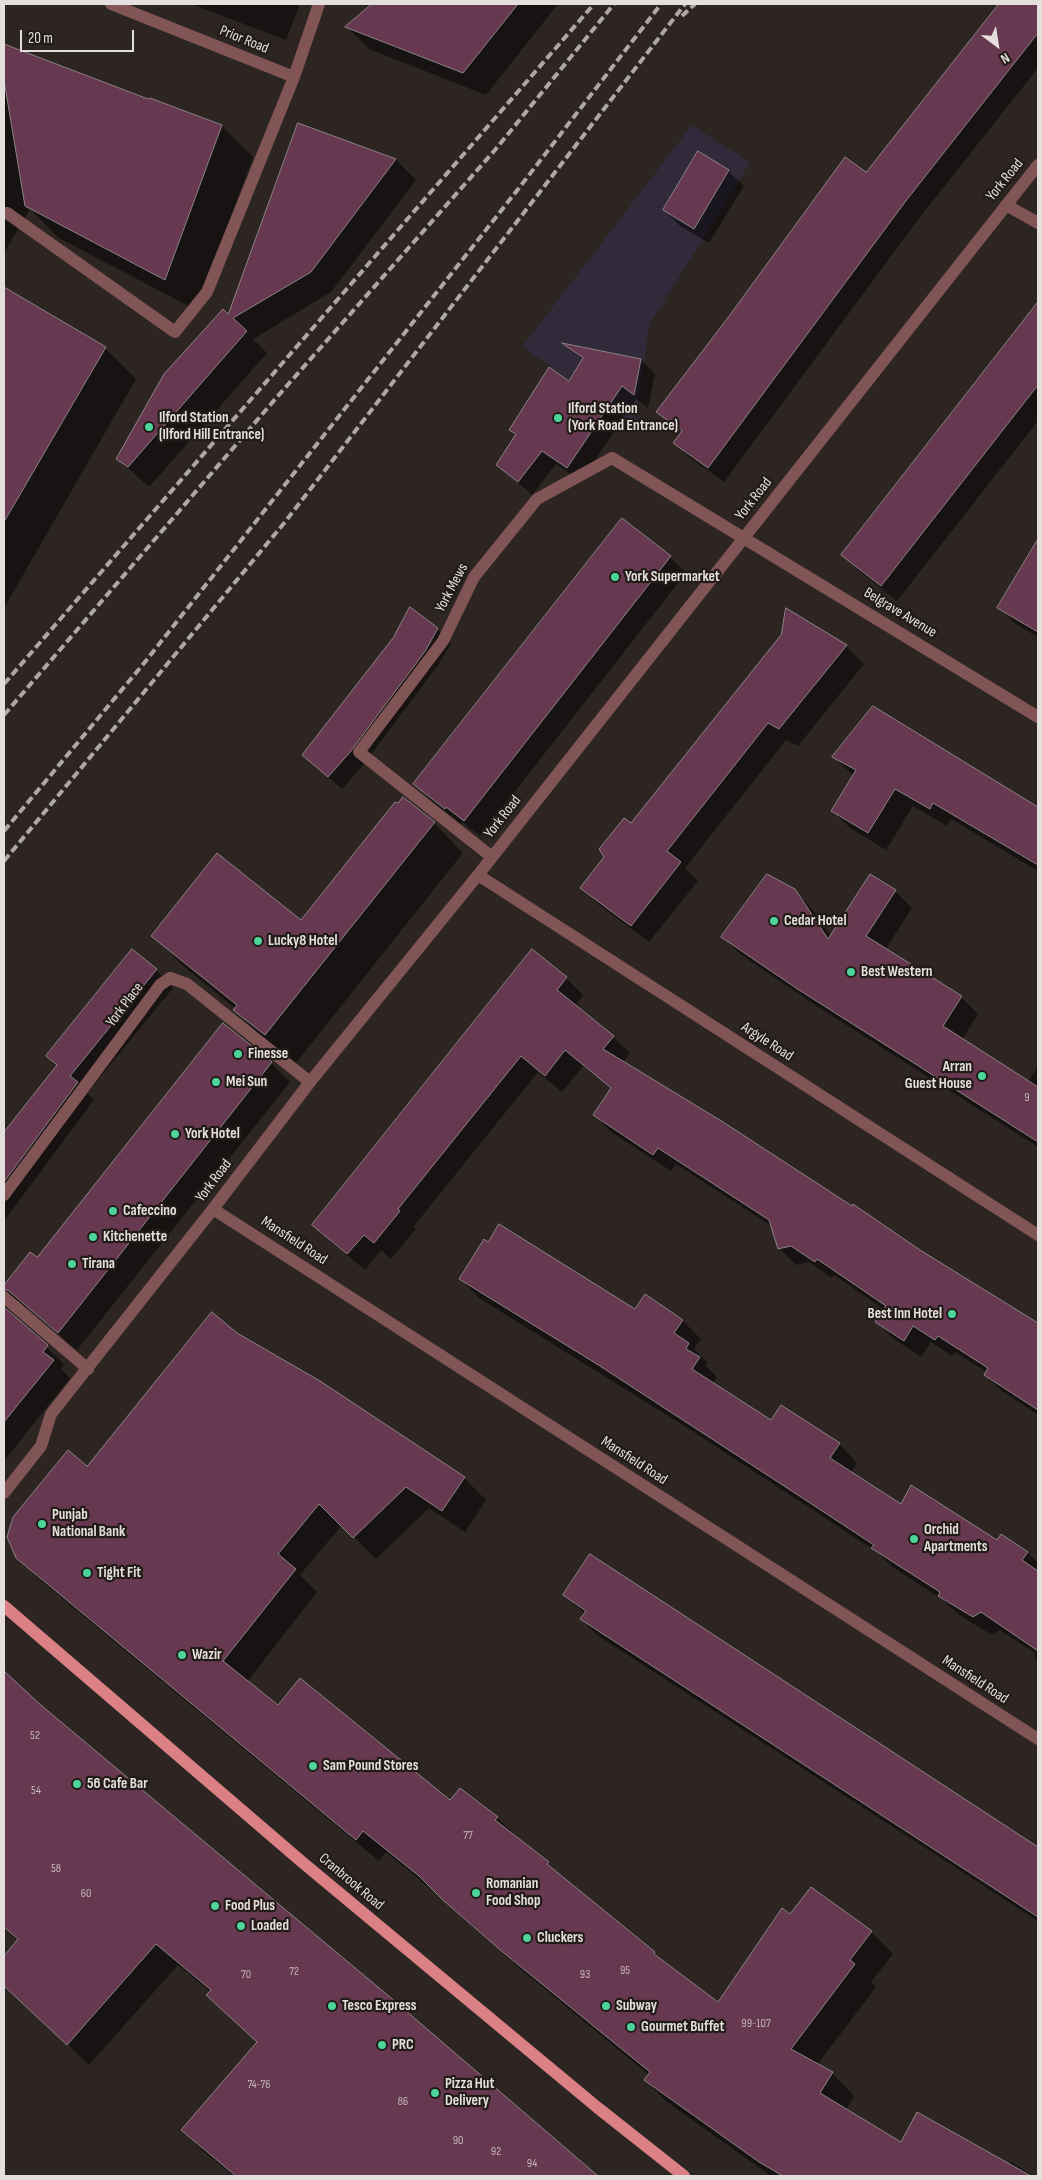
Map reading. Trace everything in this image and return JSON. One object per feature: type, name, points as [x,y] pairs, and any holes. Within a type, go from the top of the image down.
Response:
[{"type":"main road","name":"Cranbrook Road","points":[[4,1606],[302,1862],[598,2108],[684,2176]]},
{"type":"street","name":"Prior Road","points":[[111,4],[294,77]]},
{"type":"street","points":[[7,213],[175,332],[207,292],[294,77],[319,4]]},
{"type":"street","name":"York Road","points":[[4,1493],[41,1446],[51,1414],[213,1209],[310,1082],[478,875],[1038,165]]},
{"type":"street","points":[[1006,204],[1038,223]]},
{"type":"street","name":"York Mews","points":[[492,857],[359,752],[443,641],[474,577],[537,499],[612,458],[744,538]]},
{"type":"street","name":"Belgrave Avenue","points":[[744,538],[1038,716]]},
{"type":"street","name":"Argyle Road","points":[[478,875],[1038,1236]]},
{"type":"street","name":"York Place","points":[[4,1195],[160,985],[170,978],[187,984],[310,1082]]},
{"type":"street","name":"Mansfield Road","points":[[213,1209],[1038,1740]]},
{"type":"street","points":[[4,1297],[88,1369]]},
{"type":"shaded area","points":[[692,125],[750,163],[649,325],[635,425],[522,347]]},
{"type":"building","points":[[372,4],[518,4],[463,73],[345,27]]},
{"type":"building","points":[[999,4],[1038,4],[1038,33],[905,202],[708,468],[673,443],[682,431],[656,412],[727,319],[845,157],[866,172]]},
{"type":"building","points":[[4,44],[222,125],[165,280],[25,206],[4,80]]},
{"type":"building","points":[[298,123],[396,159],[311,272],[233,318],[247,331],[128,467],[116,459],[164,374],[223,309],[228,314]]},
{"type":"building","points":[[698,151],[729,170],[694,229],[663,210]]},
{"type":"building","points":[[4,287],[106,347],[4,522]]},
{"type":"building","points":[[1038,302],[1038,385],[881,586],[841,555]]},
{"type":"building","points":[[562,343],[641,359],[634,395],[622,386],[567,468],[542,451],[518,482],[496,465],[516,434],[509,430],[549,367],[569,381],[583,358]]},
{"type":"building","points":[[622,518],[671,556],[464,821],[413,784]]},
{"type":"building","points":[[1038,539],[1038,632],[997,608]]},
{"type":"building","points":[[410,607],[438,628],[426,650],[351,751],[328,777],[302,755],[393,638]]},
{"type":"building","points":[[786,608],[847,645],[779,729],[768,723],[667,851],[681,862],[631,926],[580,888],[604,857],[599,849],[624,818],[631,823],[781,635]]},
{"type":"building","points":[[873,706],[1038,807],[1038,865],[933,803],[930,809],[895,789],[868,833],[831,811],[856,770],[832,757]]},
{"type":"building","name":"Lucky8 Hotel","points":[[403,797],[435,822],[265,1035],[233,1010],[237,1005],[151,936],[217,853],[301,920],[395,802],[398,803]]},
{"type":"building","points":[[767,874],[795,889],[828,939],[870,874],[896,890],[866,936],[962,996],[943,1026],[1038,1087],[1038,1142],[796,988],[721,937]]},
{"type":"building","points":[[132,949],[157,969],[70,1076],[78,1082],[4,1182],[4,1132],[57,1065],[46,1056]]},
{"type":"building","points":[[532,949],[567,977],[557,990],[614,1036],[603,1049],[723,1122],[852,1206],[853,1204],[920,1250],[1038,1323],[1038,1410],[984,1375],[988,1368],[938,1336],[935,1340],[913,1326],[904,1341],[875,1322],[886,1306],[817,1259],[815,1262],[791,1246],[778,1249],[769,1220],[658,1148],[653,1155],[593,1115],[611,1088],[565,1050],[545,1076],[521,1056],[398,1209],[400,1211],[374,1243],[364,1235],[347,1254],[312,1225]]},
{"type":"building","points":[[223,1023],[272,1062],[58,1333],[9,1291],[4,1289],[4,1285],[30,1252],[37,1257]]},
{"type":"building","points":[[499,1224],[635,1309],[645,1294],[683,1320],[674,1333],[689,1343],[686,1349],[700,1357],[692,1369],[771,1420],[781,1405],[840,1443],[830,1458],[901,1504],[911,1485],[997,1540],[1001,1534],[1028,1552],[1022,1560],[1038,1571],[1038,1651],[981,1612],[973,1617],[938,1596],[940,1592],[871,1548],[874,1545],[600,1366],[459,1279],[484,1239],[488,1242]]},
{"type":"building","points":[[4,1307],[48,1345],[43,1352],[54,1360],[4,1422]]},
{"type":"building","points":[[212,1312],[237,1333],[320,1381],[465,1477],[442,1511],[406,1487],[353,1538],[319,1504],[278,1554],[296,1569],[223,1661],[278,1705],[300,1678],[450,1800],[460,1788],[498,1817],[495,1820],[549,1862],[547,1864],[655,1952],[654,1954],[718,2002],[782,1908],[790,1914],[811,1887],[872,1931],[850,1960],[855,1964],[791,2049],[833,2072],[820,2093],[901,2142],[917,2112],[1031,2176],[783,2176],[759,2162],[644,2080],[650,2072],[499,1949],[443,1900],[419,1876],[363,1831],[356,1840],[16,1558],[7,1537],[13,1517],[68,1450],[87,1466]]},
{"type":"building","points":[[590,1554],[1038,1847],[1038,1917],[580,1619],[586,1611],[563,1595]]},
{"type":"building","points":[[4,1671],[42,1706],[391,1998],[598,2176],[236,2176],[181,2130],[257,2042],[206,1995],[211,1990],[156,1944],[67,2045],[4,1986],[4,1956],[18,1939],[4,1927]]},
{"type":"railway","points":[[4,684],[594,4]]},
{"type":"railway","points":[[4,715],[277,397],[495,150],[614,4]]},
{"type":"railway","points":[[4,831],[145,662],[519,188],[661,4]]},
{"type":"railway","points":[[4,861],[285,522],[685,4]]},
{"type":"railway","points":[[682,16],[695,4]]},
{"type":"place","name":"Ilford Station (York Road Entrance)","points":[[558,418]]},
{"type":"place","name":"Ilford Station (Ilford Hill Entrance)","points":[[149,427]]},
{"type":"place","name":"York Supermarket","points":[[615,577]]},
{"type":"place","name":"Cedar Hotel","points":[[774,921]]},
{"type":"place","name":"Lucky8 Hotel","points":[[258,941]]},
{"type":"place","name":"Best Western","points":[[851,972]]},
{"type":"place","name":"Finesse","points":[[238,1054]]},
{"type":"place","name":"Arran Guest House","points":[[982,1076]]},
{"type":"place","name":"Mei Sun","points":[[216,1082]]},
{"type":"place","name":"York Hotel","points":[[175,1134]]},
{"type":"place","name":"Cafeccino","points":[[113,1211]]},
{"type":"place","name":"Kitchenette","points":[[93,1237]]},
{"type":"place","name":"Tirana","points":[[72,1264]]},
{"type":"place","name":"Best Inn Hotel","points":[[952,1314]]},
{"type":"place","name":"Punjab National Bank","points":[[42,1524]]},
{"type":"place","name":"Orchid Apartments","points":[[914,1539]]},
{"type":"place","name":"Tight Fit","points":[[87,1573]]},
{"type":"place","name":"Wazir","points":[[182,1655]]},
{"type":"place","name":"Sam Pound Stores","points":[[313,1766]]},
{"type":"place","name":"56 Cafe Bar","points":[[77,1784]]},
{"type":"place","name":"Romanian Food Shop","points":[[476,1893]]},
{"type":"place","name":"Food Plus","points":[[215,1906]]},
{"type":"place","name":"Loaded","points":[[241,1926]]},
{"type":"place","name":"Cluckers","points":[[527,1938]]},
{"type":"place","name":"Tesco Express","points":[[332,2006]]},
{"type":"place","name":"Subway","points":[[606,2006]]},
{"type":"place","name":"Gourmet Buffet","points":[[631,2027]]},
{"type":"place","name":"PRC","points":[[382,2045]]},
{"type":"place","name":"Pizza Hut Delivery","points":[[435,2093]]}]
